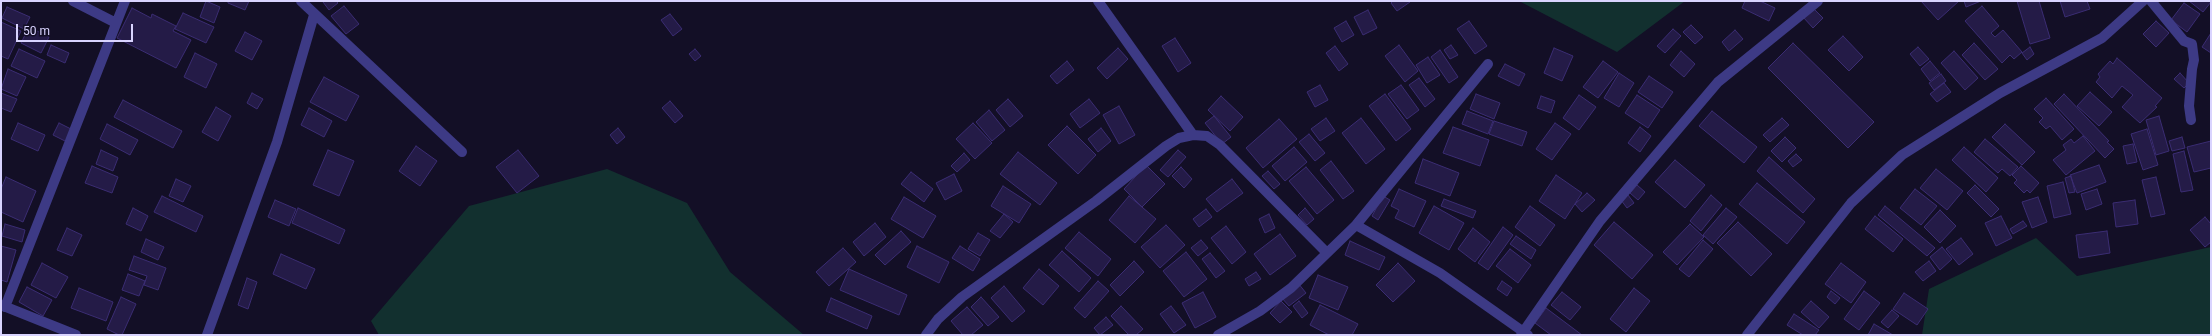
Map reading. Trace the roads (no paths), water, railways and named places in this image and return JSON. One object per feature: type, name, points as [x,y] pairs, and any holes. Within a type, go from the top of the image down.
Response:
[{"type":"street","points":[[73,1],[116,23]]},
{"type":"street","points":[[76,335],[3,306],[125,1]]},
{"type":"street","points":[[301,1],[314,15],[462,152]]},
{"type":"street","points":[[1098,1],[1193,135]]},
{"type":"street","points":[[1356,225],[1440,273],[1524,334],[1600,221],[1718,82],[1818,1]]},
{"type":"street","points":[[1747,335],[1851,203],[1902,155],[2000,93],[2102,38],[2143,1]]},
{"type":"street","points":[[2151,1],[2184,41],[2192,44],[2194,60],[2189,106],[2191,120]]},
{"type":"street","points":[[207,335],[277,142],[314,15]]},
{"type":"street","points":[[1218,335],[1260,311],[1291,288],[1356,225],[1488,64]]},
{"type":"street","points":[[926,335],[938,319],[962,297],[1096,201],[1166,146],[1179,138],[1193,135],[1207,136],[1220,145],[1327,253]]}]
